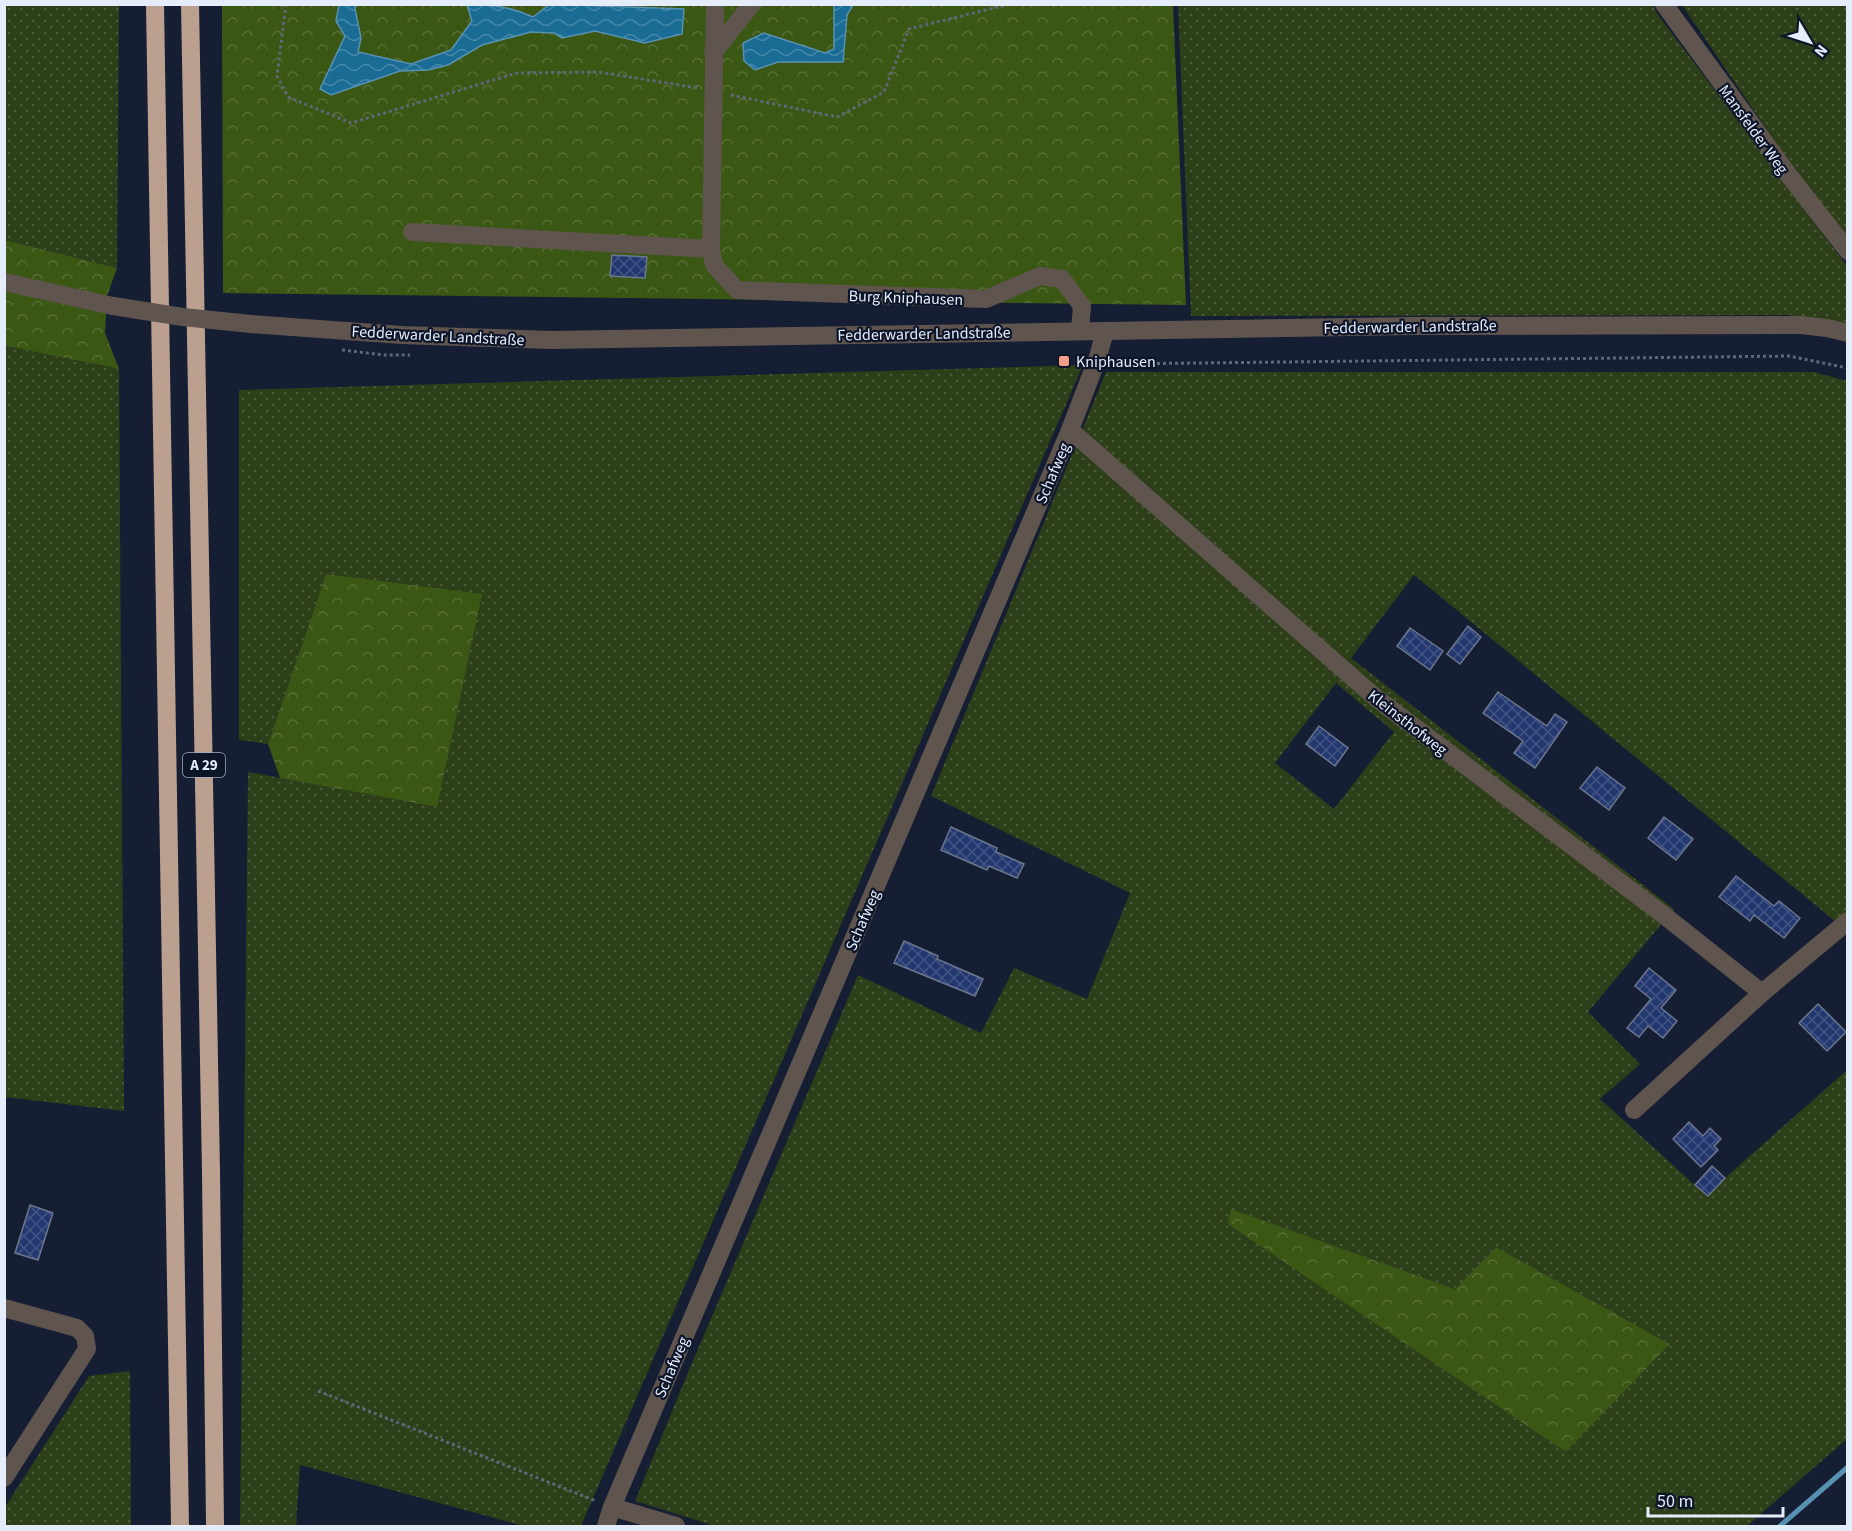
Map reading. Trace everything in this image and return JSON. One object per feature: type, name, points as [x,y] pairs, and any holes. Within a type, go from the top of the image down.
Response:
[{"type":"highway","name":"A 29","points":[[155,4],[180,1527]]},
{"type":"highway","name":"A 29","points":[[190,4],[211,1172],[215,1527]]},
{"type":"street","name":"Burg Kniphausen","points":[[715,4],[711,249],[714,265],[737,290],[986,299],[1040,276],[1062,279],[1082,306],[1080,330]]},
{"type":"street","points":[[713,53],[752,4]]},
{"type":"street","name":"Mansfelder Weg","points":[[1664,4],[1786,173],[1848,251]]},
{"type":"street","points":[[412,232],[711,249]]},
{"type":"street","name":"Fedderwarder Landstraße","points":[[4,282],[113,306],[183,317],[402,335],[551,340],[1080,330],[1730,324],[1801,325],[1848,333]]},
{"type":"street","name":"Schafweg","points":[[606,1527],[612,1507],[1070,430],[1098,357],[1105,331]]},
{"type":"street","name":"Kleinsthofweg","points":[[1070,430],[1376,698],[1665,916],[1762,993]]},
{"type":"street","points":[[1634,1110],[1762,993],[1848,921]]},
{"type":"street","points":[[4,1308],[77,1328],[85,1336],[87,1349],[4,1478]]},
{"type":"street","points":[[612,1507],[676,1527]]},
{"type":"path","points":[[286,4],[277,76],[288,97],[351,123],[517,73],[598,72],[714,91],[837,117],[884,92],[909,29],[1010,4]]},
{"type":"path","points":[[1098,357],[1113,364],[1789,356],[1848,368]]},
{"type":"path","points":[[318,1391],[612,1507]]},
{"type":"green space","points":[[5,4],[119,5],[117,268],[5,240]]},
{"type":"green space","points":[[222,5],[1173,5],[1186,305],[223,293]]},
{"type":"green space","points":[[1178,5],[1653,5],[1658,15],[1847,266],[1847,324],[1790,315],[1191,316]]},
{"type":"green space","points":[[1682,5],[1847,5],[1847,236],[1789,162]]},
{"type":"green space","points":[[5,240],[117,268],[107,296],[105,333],[119,369],[5,346]]},
{"type":"green space","points":[[4,346],[119,369],[124,1111],[5,1097]]},
{"type":"green space","points":[[1083,365],[581,1526],[524,1526],[300,1465],[296,1526],[240,1526],[248,772],[437,807],[326,574],[268,744],[239,740],[239,390]]},
{"type":"green space","points":[[1106,372],[1814,372],[1847,381],[1847,931],[1414,575],[1351,658],[1674,909],[1588,1012],[1640,1064],[1600,1099],[1707,1196],[1847,1070],[1847,1439],[1747,1526],[715,1526],[635,1501],[858,975],[981,1033],[1014,968],[1087,999],[1130,893],[931,796]],"holes":[[[1336,683],[1394,732],[1334,809],[1275,763]],[[1232,1210],[1455,1289],[1496,1247],[1670,1344],[1566,1452]]]},
{"type":"green space","points":[[326,574],[482,594],[437,807],[280,778],[268,744]]},
{"type":"green space","points":[[1231,1209],[1455,1289],[1496,1247],[1670,1344],[1566,1452],[1228,1224]]},
{"type":"green space","points":[[130,1371],[131,1526],[5,1526],[5,1507],[89,1376]]},
{"type":"water","points":[[339,5],[356,5],[361,38],[358,52],[411,64],[451,50],[472,21],[467,5],[501,7],[533,17],[549,5],[684,9],[682,34],[645,43],[595,31],[562,38],[554,33],[531,32],[482,45],[448,65],[428,70],[400,71],[331,95],[320,89],[345,36],[336,21]]},
{"type":"water","points":[[834,5],[853,5],[847,15],[843,62],[778,62],[755,70],[744,61],[743,43],[764,33],[825,53],[834,49]]},
{"type":"building","points":[[612,255],[647,257],[645,278],[610,276]]},
{"type":"building","points":[[1468,626],[1481,637],[1460,664],[1447,654]]},
{"type":"building","points":[[1410,628],[1443,651],[1430,670],[1397,646]]},
{"type":"building","points":[[1498,692],[1547,726],[1555,714],[1567,722],[1535,768],[1514,753],[1523,741],[1483,713]]},
{"type":"building","points":[[1319,726],[1348,748],[1335,766],[1306,744]]},
{"type":"building","points":[[1597,767],[1625,788],[1609,810],[1580,788]]},
{"type":"building","points":[[1664,817],[1693,839],[1676,860],[1648,838]]},
{"type":"building","points":[[951,827],[997,848],[996,852],[1024,864],[1017,878],[989,866],[987,870],[941,850]]},
{"type":"building","points":[[1736,876],[1774,906],[1779,901],[1800,918],[1784,938],[1754,915],[1750,921],[1719,897]]},
{"type":"building","points":[[904,941],[938,956],[937,959],[983,979],[975,996],[894,963]]},
{"type":"building","points":[[1649,968],[1676,990],[1661,1008],[1677,1021],[1663,1038],[1648,1026],[1639,1037],[1627,1028],[1651,999],[1635,986]]},
{"type":"building","points":[[1818,1004],[1846,1032],[1827,1051],[1799,1023]]},
{"type":"building","points":[[1689,1122],[1703,1136],[1710,1128],[1721,1139],[1714,1146],[1718,1150],[1701,1167],[1673,1139]]},
{"type":"building","points":[[1712,1166],[1725,1178],[1708,1196],[1695,1185]]},
{"type":"building","points":[[30,1205],[53,1213],[38,1260],[15,1253]]},
{"type":"waterway","points":[[1780,1526],[1848,1467]]},
{"type":"place","name":"Kniphausen","points":[[1064,361]]}]
